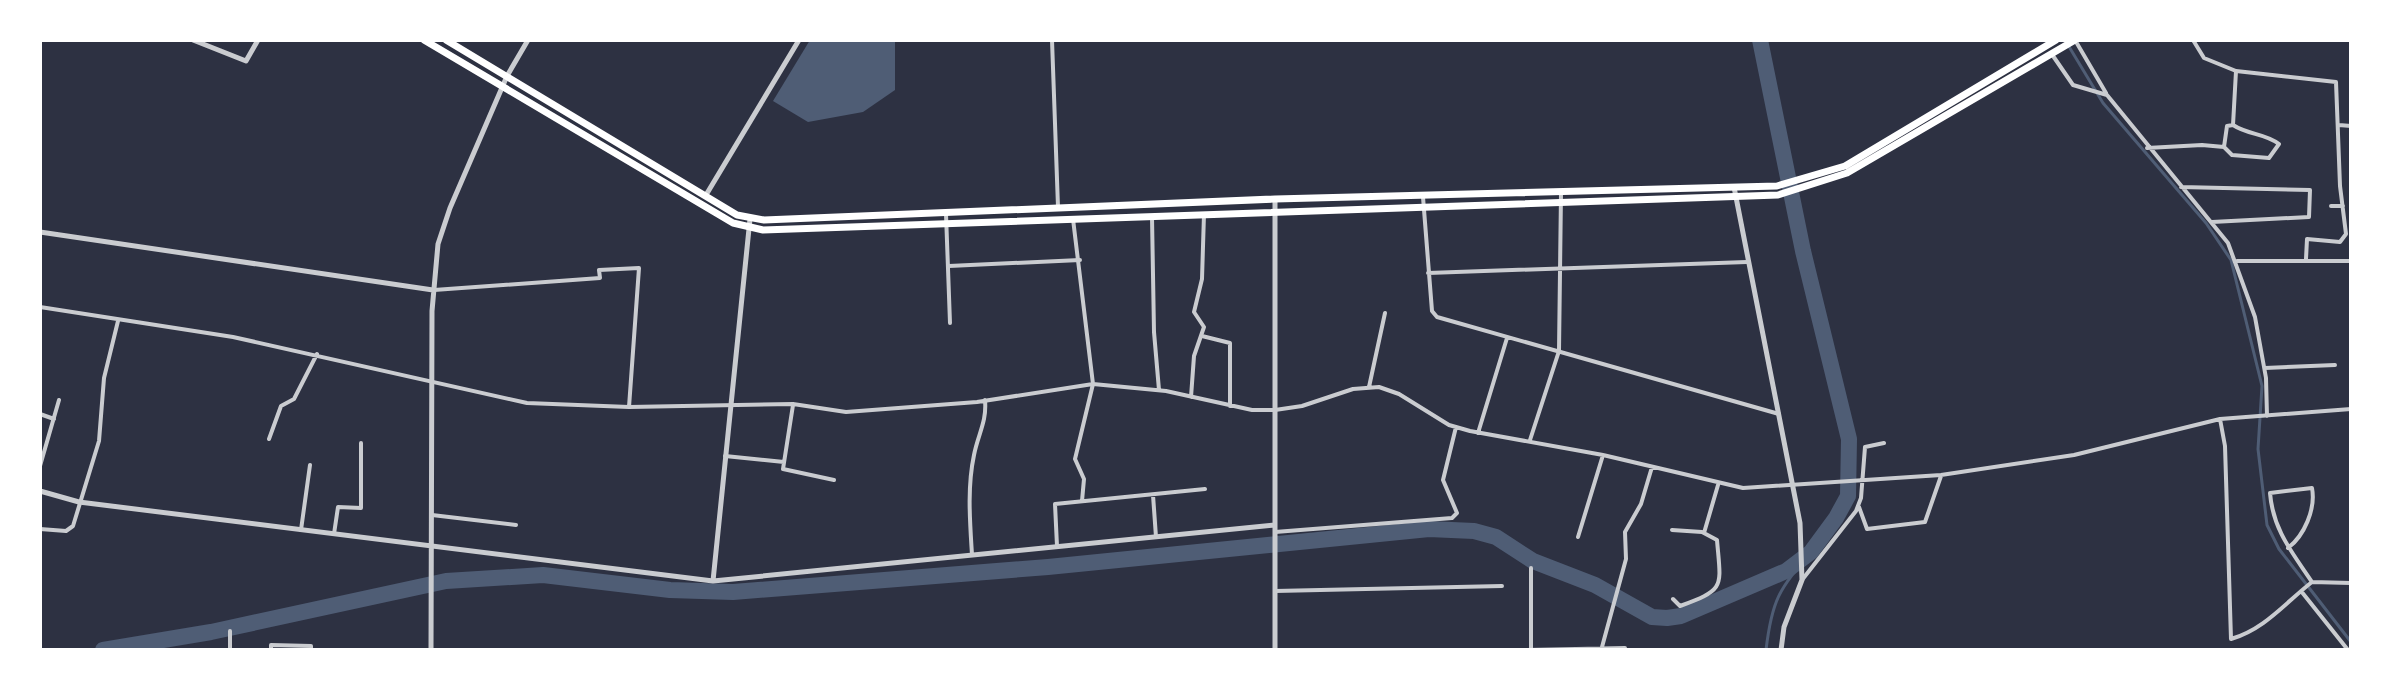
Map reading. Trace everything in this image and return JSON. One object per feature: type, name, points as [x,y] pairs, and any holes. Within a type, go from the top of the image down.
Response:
[{"type":"highway","points":[[424,40],[733,223],[946,222],[1778,195],[1847,173],[2074,41]]},
{"type":"highway","points":[[446,40],[749,223],[1275,199],[1777,186],[1845,166],[2056,40]]},
{"type":"street","points":[[193,40],[246,61],[258,40]]},
{"type":"street","points":[[431,650],[433,290],[438,244],[450,208],[502,87],[528,40]]},
{"type":"street","points":[[706,195],[799,40]]},
{"type":"street","points":[[1052,40],[1058,207]]},
{"type":"street","points":[[2193,40],[2204,58],[2236,71],[2336,82],[2344,237],[2340,242],[2307,239],[2306,259]]},
{"type":"street","points":[[2074,41],[2105,94],[2147,148],[2212,222],[2237,261],[2265,368],[2266,416]]},
{"type":"street","points":[[2047,45],[2073,85],[2084,91],[2105,94]]},
{"type":"street","points":[[2233,125],[2236,71]]},
{"type":"street","points":[[2147,148],[2183,145],[2224,147],[2232,155],[2269,158],[2279,144],[2269,136],[2245,133],[2233,125],[2227,126],[2224,147]]},
{"type":"street","points":[[2339,125],[2351,126]]},
{"type":"street","points":[[1734,187],[1794,483],[1802,547],[1802,580],[1784,627],[1781,650]]},
{"type":"street","points":[[2181,187],[2310,190],[2309,217],[2212,222]]},
{"type":"street","points":[[1530,440],[1559,351],[1561,193]]},
{"type":"street","points":[[1423,197],[1432,311],[1437,317],[1779,414]]},
{"type":"street","points":[[1275,199],[1275,650]]},
{"type":"street","points":[[2331,206],[2343,206]]},
{"type":"street","points":[[946,213],[950,323]]},
{"type":"street","points":[[1191,397],[1194,356],[1204,327],[1194,312],[1202,279],[1204,213]]},
{"type":"street","points":[[1152,214],[1154,332],[1159,390]]},
{"type":"street","points":[[1072,217],[1080,260],[1093,384],[1075,459],[1084,479],[1082,501]]},
{"type":"street","points":[[713,581],[749,223]]},
{"type":"street","points":[[40,232],[433,290],[600,278],[599,270],[639,268],[629,407]]},
{"type":"street","points":[[949,266],[1080,260]]},
{"type":"street","points":[[2237,261],[2350,261]]},
{"type":"street","points":[[1428,273],[1747,262]]},
{"type":"street","points":[[40,307],[233,337],[527,403],[629,407],[793,404],[846,412],[985,400],[1093,384],[1159,390],[1230,406],[1275,410],[1302,406],[1369,387],[1399,394],[1456,427],[1478,433],[1603,455],[1743,488],[1941,475],[2074,455],[2220,419],[2351,409]]},
{"type":"street","points":[[1369,387],[1385,313]]},
{"type":"street","points":[[40,529],[66,531],[73,526],[99,441],[104,378],[118,321]]},
{"type":"street","points":[[1202,336],[1230,343],[1230,406]]},
{"type":"street","points":[[1478,433],[1507,338]]},
{"type":"street","points":[[269,439],[281,406],[294,399],[317,354]]},
{"type":"street","points":[[2265,368],[2335,365]]},
{"type":"street","points":[[40,466],[59,400]]},
{"type":"street","points":[[972,555],[969,498],[974,454],[986,418],[985,400]]},
{"type":"street","points":[[793,404],[783,469],[834,480]]},
{"type":"street","points":[[40,414],[54,419]]},
{"type":"street","points":[[2220,419],[2225,446],[2231,639],[2265,623],[2312,582],[2351,583]]},
{"type":"street","points":[[40,491],[79,502],[713,581],[1156,537],[1452,518],[1457,513],[1443,480],[1456,427]]},
{"type":"street","points":[[334,534],[338,507],[361,508],[361,443]]},
{"type":"street","points":[[1802,580],[1846,526],[1858,504],[1865,447],[1884,443]]},
{"type":"street","points":[[1578,537],[1603,455]]},
{"type":"street","points":[[725,456],[784,462]]},
{"type":"street","points":[[301,530],[310,465]]},
{"type":"street","points":[[1602,647],[1626,559],[1625,532],[1638,512],[1652,467]]},
{"type":"street","points":[[1858,504],[1867,529],[1925,522],[1941,475]]},
{"type":"street","points":[[1704,533],[1718,484]]},
{"type":"street","points":[[2288,548],[2298,541],[2305,526],[2313,503],[2312,488],[2270,493],[2275,522],[2288,548],[2312,582]]},
{"type":"street","points":[[1057,546],[1055,504],[1205,489]]},
{"type":"street","points":[[1153,494],[1156,537]]},
{"type":"street","points":[[432,515],[516,525]]},
{"type":"street","points":[[1672,530],[1704,533],[1717,540],[1717,589],[1680,606],[1673,599]]},
{"type":"street","points":[[1531,568],[1529,649],[1625,648]]},
{"type":"street","points":[[1275,591],[1502,586]]},
{"type":"street","points":[[2301,591],[2348,650]]},
{"type":"street","points":[[230,631],[230,650]]},
{"type":"street","points":[[271,650],[271,645],[311,646],[311,650]]},
{"type":"water","points":[[810,40],[895,40],[895,90],[863,112],[808,122],[773,101]]},
{"type":"waterway","points":[[103,650],[211,632],[446,581],[543,575],[670,590],[733,592],[1048,567],[1429,529],[1474,531],[1496,537],[1533,561],[1595,585],[1652,617],[1681,616],[1786,571],[1811,552],[1848,496],[1849,439],[1803,251],[1760,40]]},
{"type":"waterway","points":[[2065,40],[2103,103],[2206,223],[2231,260],[2262,386],[2258,449],[2267,525],[2279,549],[2351,642]]},
{"type":"waterway","points":[[1766,650],[1779,596],[1811,552]]}]
